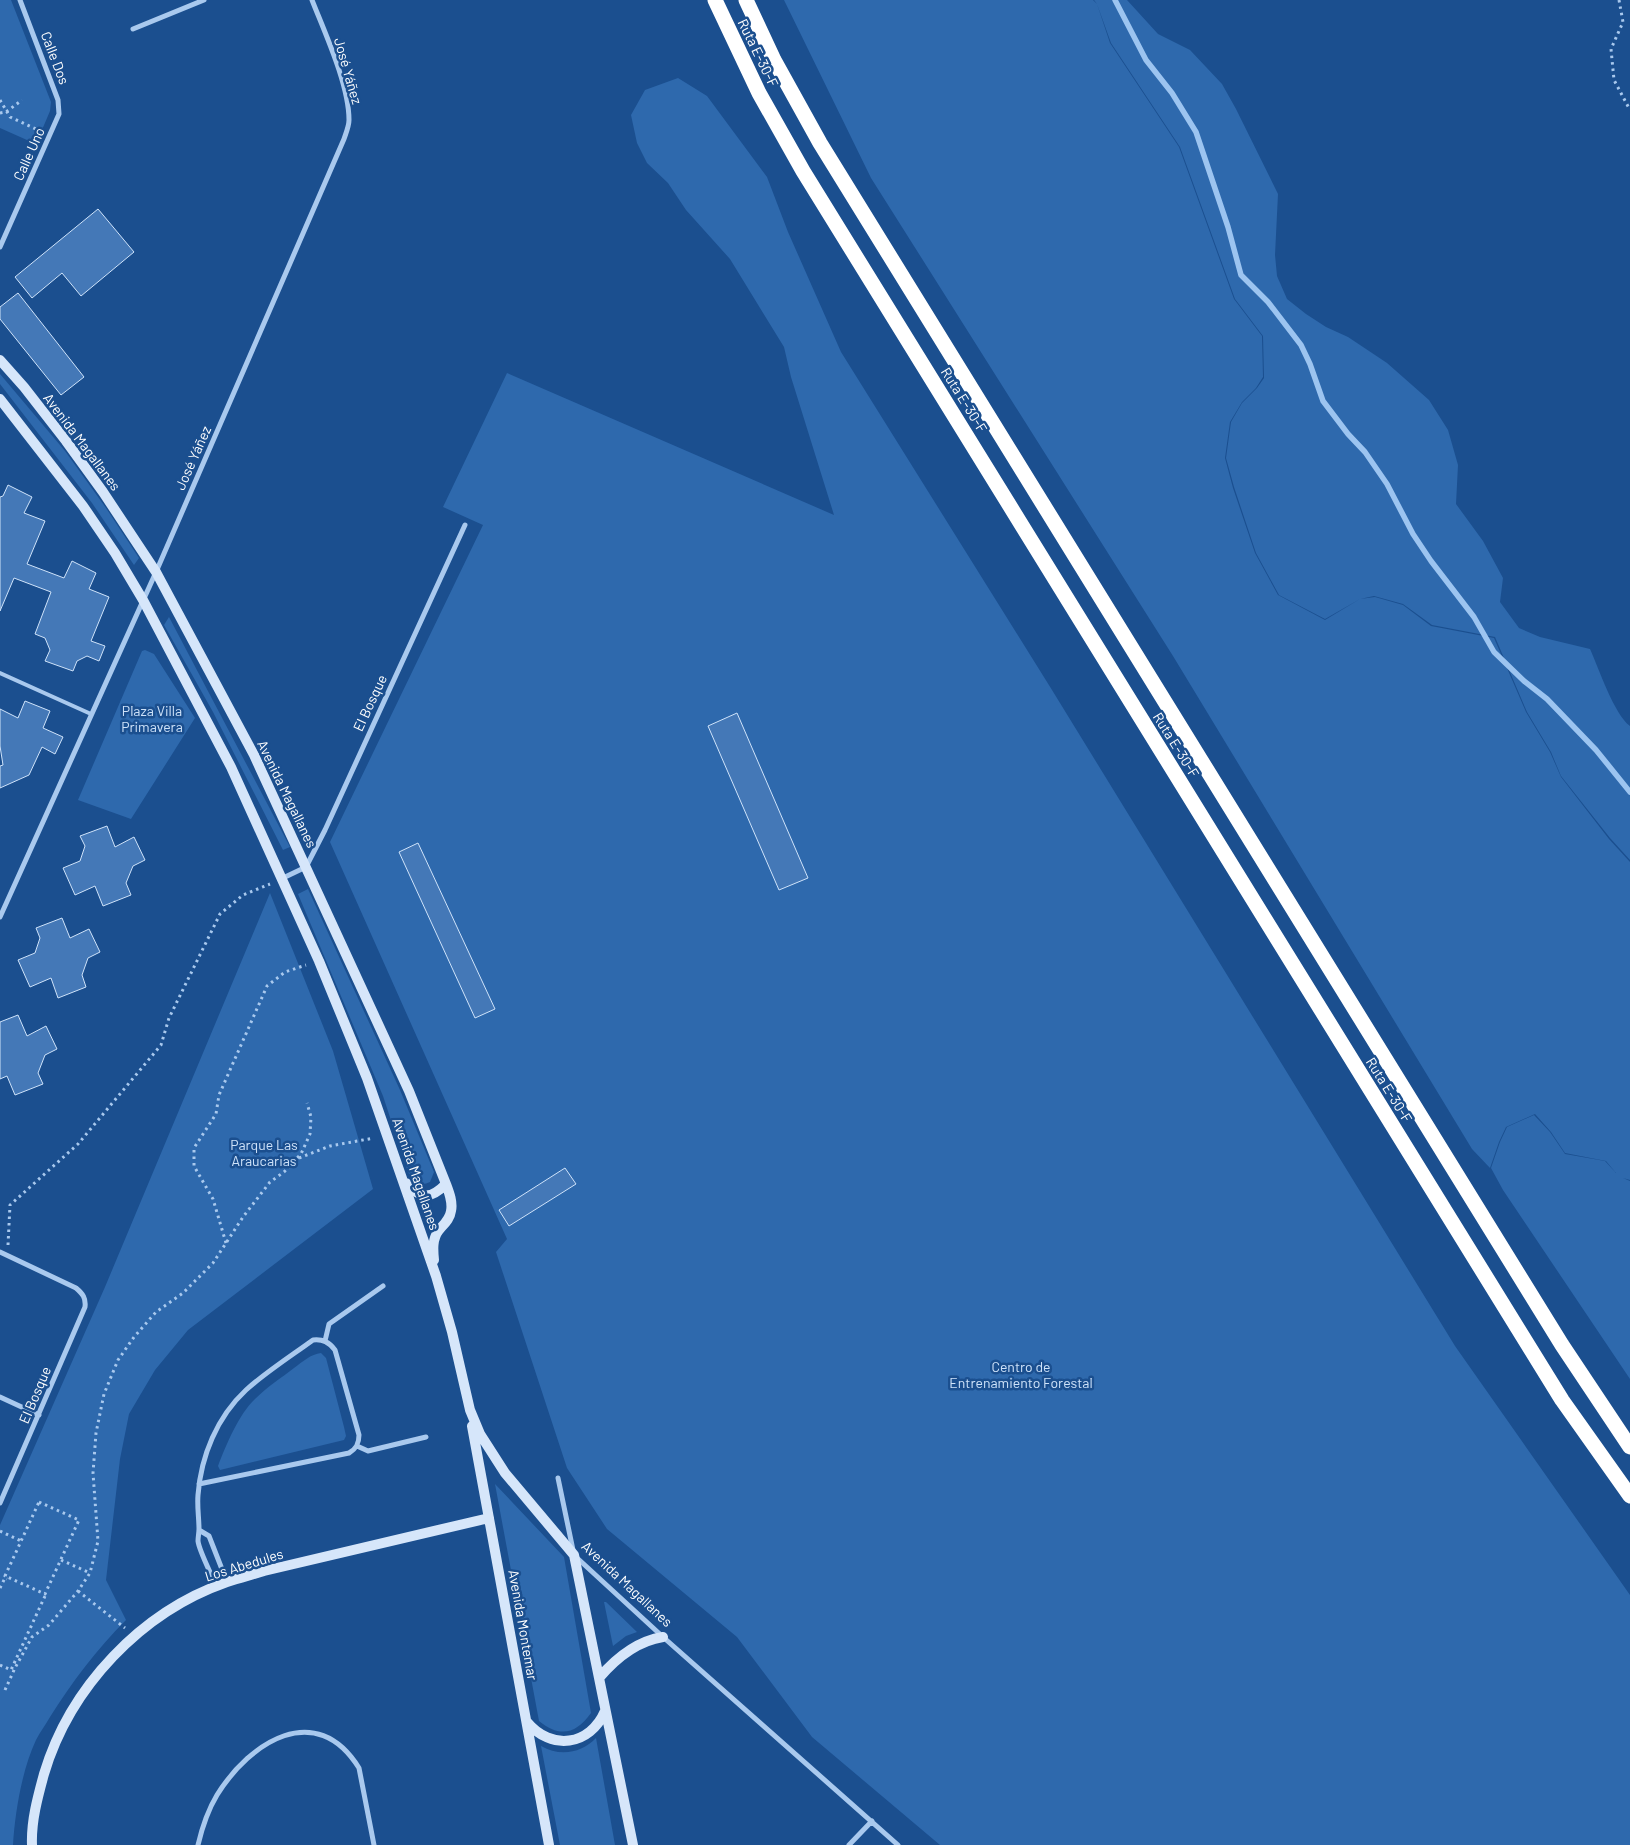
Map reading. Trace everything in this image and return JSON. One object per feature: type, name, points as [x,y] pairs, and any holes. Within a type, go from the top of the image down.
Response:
[{"type":"highway","name":"Ruta E-30-F","points":[[715,0],[759,93],[823,202],[1562,1400],[1630,1496]]},
{"type":"highway","name":"Ruta E-30-F","points":[[746,0],[774,60],[824,151],[1552,1328],[1630,1447]]},
{"type":"main road","name":"Avenida Magallanes","points":[[0,360],[24,387],[66,441],[114,508],[156,572],[254,755],[409,1091],[446,1184],[452,1209],[450,1217],[438,1231],[434,1240],[433,1250],[436,1276]]},
{"type":"main road","name":"Avenida Magallanes","points":[[0,398],[83,506],[116,554],[143,600],[231,767],[283,878],[367,1078],[436,1276],[452,1332],[470,1410],[480,1434],[505,1473],[574,1555]]},
{"type":"main road","points":[[403,1180],[418,1195],[428,1196],[437,1193],[446,1184]]},
{"type":"main road","name":"Avenida Montemar","points":[[470,1410],[549,1845]]},
{"type":"main road","name":"Los Abedules","points":[[32,1845],[34,1815],[40,1789],[57,1739],[73,1709],[98,1673],[134,1636],[173,1608],[216,1586],[264,1571],[489,1518]]},
{"type":"main road","points":[[574,1555],[633,1845]]},
{"type":"main road","points":[[599,1678],[610,1665],[624,1654],[651,1639],[663,1637]]},
{"type":"main road","points":[[526,1721],[540,1734],[559,1741],[568,1741],[577,1739],[592,1731],[605,1711]]},
{"type":"street","name":"Calle Dos","points":[[20,0],[58,100],[59,114],[54,126]]},
{"type":"street","points":[[133,29],[204,0]]},
{"type":"street","name":"José Yáñez","points":[[0,917],[156,572],[344,139],[349,122],[348,103],[312,0]]},
{"type":"street","name":"Calle Uno","points":[[0,246],[54,126]]},
{"type":"street","name":"El Bosque","points":[[306,867],[325,830],[465,525]]},
{"type":"street","points":[[283,878],[306,867]]},
{"type":"street","points":[[0,1252],[8,1256]]},
{"type":"street","name":"El Bosque","points":[[0,1503],[85,1307],[84,1295],[76,1288],[8,1256]]},
{"type":"street","points":[[325,1341],[329,1324],[383,1286]]},
{"type":"street","points":[[199,1484],[349,1453],[357,1446],[359,1435],[335,1350],[325,1341],[312,1340],[246,1390],[232,1404],[222,1419],[207,1450],[199,1484],[198,1510],[198,1542],[216,1586]]},
{"type":"street","points":[[0,1397],[39,1415]]},
{"type":"street","points":[[357,1446],[368,1451],[426,1437]]},
{"type":"street","points":[[558,1478],[574,1555]]},
{"type":"street","points":[[199,1530],[209,1536],[227,1582]]},
{"type":"street","name":"Avenida Magallanes","points":[[574,1555],[663,1637],[898,1845]]},
{"type":"street","points":[[198,1845],[216,1796],[239,1766],[268,1744],[284,1735],[312,1732],[334,1741],[352,1757],[359,1768],[374,1845]]},
{"type":"street","points":[[849,1845],[872,1821]]},
{"type":"lane","points":[[0,673],[92,714]]},
{"type":"path","points":[[1619,0],[1624,22],[1611,49],[1614,80],[1630,110]]},
{"type":"path","points":[[0,100],[6,112],[13,119],[50,135]]},
{"type":"path","points":[[0,113],[6,112],[22,100]]},
{"type":"path","points":[[8,1256],[10,1205],[78,1144],[161,1045],[169,1018],[220,914],[243,895],[283,878]]},
{"type":"path","points":[[227,1243],[213,1199],[194,1166],[194,1148],[216,1114],[219,1095],[267,986],[285,972],[319,961]]},
{"type":"path","points":[[284,1172],[300,1154],[310,1134],[311,1117],[307,1103]]},
{"type":"path","points":[[5,1690],[32,1637],[49,1625],[78,1591],[90,1573],[98,1541],[92,1473],[96,1433],[104,1394],[118,1360],[134,1337],[156,1312],[183,1293],[213,1263],[243,1217],[270,1182],[300,1157],[330,1146],[388,1136]]},
{"type":"path","points":[[39,1502],[79,1520],[61,1560],[45,1594],[5,1576],[39,1502]]},
{"type":"path","points":[[0,1531],[22,1541]]},
{"type":"path","points":[[61,1560],[90,1573]]},
{"type":"path","points":[[0,1588],[5,1578],[45,1596],[11,1670],[0,1665]]},
{"type":"path","points":[[78,1591],[134,1636]]},
{"type":"path","points":[[27,1635],[32,1637]]},
{"type":"green space","points":[[0,0],[11,0],[51,102],[50,111],[36,144],[0,128]]},
{"type":"green space","points":[[784,0],[1093,0],[1097,4],[1110,43],[1179,147],[1234,299],[1262,336],[1263,377],[1256,388],[1242,402],[1230,422],[1225,458],[1255,553],[1278,595],[1325,620],[1360,599],[1375,597],[1403,605],[1431,626],[1494,638],[1526,712],[1550,752],[1561,777],[1609,839],[1630,862],[1630,1180],[1623,1178],[1630,1181],[1630,1379],[1503,1190],[1491,1168],[1507,1127],[1534,1115],[1550,1132],[1565,1154],[1605,1161],[1616,1173],[1606,1161],[1565,1153],[1551,1132],[1535,1114],[1506,1127],[1499,1142],[1490,1168],[1472,1149],[1173,656],[871,178]]},
{"type":"green space","points":[[1094,0],[1127,0],[1158,34],[1190,50],[1222,84],[1278,194],[1275,255],[1277,276],[1287,299],[1326,327],[1348,337],[1387,363],[1429,400],[1448,430],[1458,465],[1456,504],[1483,541],[1503,578],[1500,602],[1519,628],[1540,637],[1590,649],[1618,712],[1630,726],[1630,860],[1561,776],[1551,752],[1527,712],[1495,637],[1432,625],[1403,604],[1374,596],[1360,599],[1325,619],[1279,595],[1256,553],[1226,458],[1231,422],[1242,403],[1264,378],[1263,336],[1235,299],[1180,147],[1111,43]]},
{"type":"green space","name":"Centro de Entrenamiento Forestal","points":[[678,78],[707,96],[767,177],[788,232],[841,352],[1052,690],[1455,1346],[1630,1595],[1630,1845],[940,1845],[812,1737],[737,1637],[607,1529],[567,1468],[496,1252],[507,1239],[330,842],[483,525],[443,507],[507,373],[834,515],[791,377],[784,347],[730,259],[686,210],[668,183],[647,163],[637,143],[631,115],[645,90]]},
{"type":"green space","points":[[0,374],[65,451],[106,508],[139,558],[134,565],[92,503],[0,384]]},
{"type":"green space","points":[[169,617],[290,847],[283,850],[213,712],[164,625]]},
{"type":"green space","name":"Plaza Villa Primavera","points":[[145,650],[154,654],[195,718],[131,819],[78,800],[142,651]]},
{"type":"green space","points":[[308,889],[400,1090],[434,1172],[430,1182],[417,1183],[408,1172],[383,1096],[298,894]]},
{"type":"green space","name":"Parque Las Araucarias","points":[[270,893],[333,1051],[373,1189],[188,1330],[155,1370],[129,1414],[120,1459],[106,1580],[126,1620],[85,1666],[58,1704],[38,1737],[23,1778],[17,1805],[13,1845],[0,1845],[0,1525],[105,1287]]},
{"type":"green space","points":[[321,1353],[326,1358],[346,1436],[344,1440],[220,1470],[218,1466],[229,1440],[238,1421],[249,1405],[264,1390],[303,1361]]},
{"type":"green space","points":[[495,1484],[564,1557],[591,1713],[580,1726],[567,1731],[554,1730],[539,1721]]},
{"type":"green space","points":[[604,1602],[637,1632],[626,1636],[613,1646]]},
{"type":"green space","points":[[596,1738],[615,1845],[560,1845],[541,1746],[556,1751],[570,1752],[584,1747]]},
{"type":"building","points":[[98,209],[134,252],[81,296],[62,273],[32,298],[15,277]]},
{"type":"building","points":[[18,293],[84,377],[61,395],[0,319],[0,307]]},
{"type":"building","points":[[8,485],[32,497],[24,513],[45,521],[27,564],[64,578],[72,561],[96,573],[89,589],[109,597],[91,641],[105,646],[99,661],[87,656],[77,661],[73,671],[45,661],[50,650],[45,638],[35,634],[51,592],[14,578],[0,611],[0,497],[3,496]]},
{"type":"building","points":[[25,701],[50,711],[43,728],[63,737],[55,754],[42,747],[29,775],[0,788],[0,766],[3,765],[0,746],[0,709],[18,718]]},
{"type":"building","points":[[737,713],[808,878],[779,890],[708,726]]},
{"type":"building","points":[[107,826],[115,847],[134,837],[145,860],[133,866],[126,883],[131,895],[103,906],[95,886],[75,895],[63,868],[80,861],[85,846],[80,836]]},
{"type":"building","points":[[418,843],[495,1009],[475,1018],[399,852]]},
{"type":"building","points":[[62,918],[70,938],[89,929],[100,952],[88,958],[82,975],[86,987],[58,998],[51,978],[30,987],[18,960],[35,953],[40,938],[36,928]]},
{"type":"building","points":[[18,1015],[27,1036],[46,1026],[57,1049],[45,1055],[38,1073],[43,1084],[15,1095],[7,1076],[0,1079],[0,1022]]},
{"type":"building","points":[[565,1168],[576,1184],[509,1226],[499,1210]]},
{"type":"waterway","points":[[1115,0],[1146,60],[1172,93],[1196,132],[1228,227],[1241,275],[1268,302],[1301,345],[1323,401],[1348,434],[1365,452],[1387,484],[1413,534],[1474,617],[1494,652],[1524,681],[1547,699],[1596,750],[1630,792]]}]
